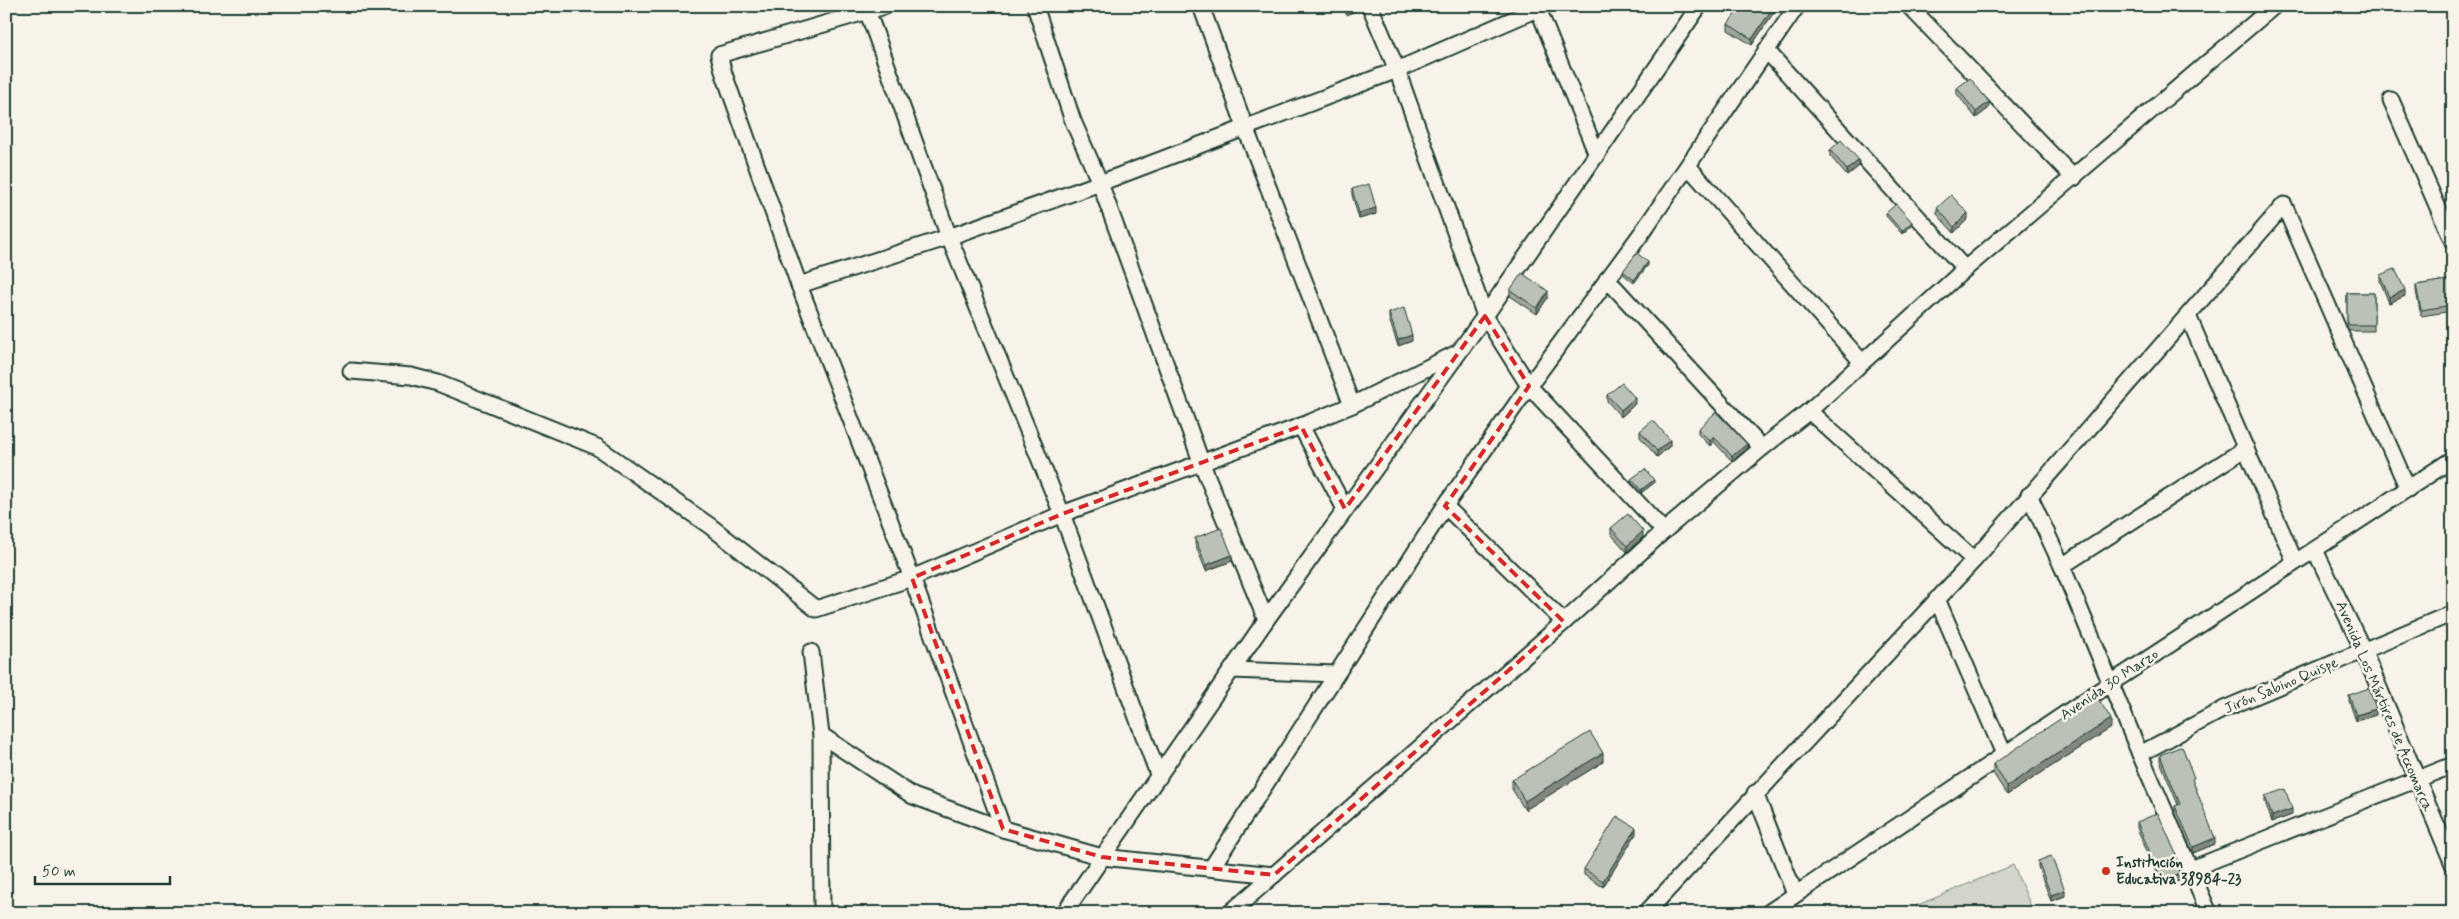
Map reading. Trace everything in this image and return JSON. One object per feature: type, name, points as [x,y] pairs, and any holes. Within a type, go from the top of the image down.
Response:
[{"type":"street","points":[[885,6],[868,13],[719,55],[724,74],[800,284],[912,578],[1003,829]]},
{"type":"street","points":[[1035,6],[1073,121],[1100,183],[1202,464],[1266,620]]},
{"type":"street","points":[[1201,6],[1245,127],[1352,405]]},
{"type":"street","points":[[1370,6],[1397,70],[1485,316],[1529,386],[1664,531]]},
{"type":"street","points":[[1064,913],[1266,620],[1485,316],[1699,6]]},
{"type":"street","points":[[1212,867],[1445,506],[1688,166],[1797,6]]},
{"type":"street","points":[[1909,6],[2074,178]]},
{"type":"street","points":[[1230,913],[1564,622],[1664,531],[1762,448],[1809,412],[1965,269],[2274,6]]},
{"type":"street","points":[[800,284],[949,237],[1100,183],[1397,70],[1539,7],[1597,154]]},
{"type":"street","points":[[868,13],[949,237],[1062,514],[1159,777]]},
{"type":"street","points":[[1766,50],[1965,269]]},
{"type":"street","points":[[2391,100],[2453,242]]},
{"type":"street","points":[[1688,166],[1862,362]]},
{"type":"street","points":[[1646,913],[1755,793],[1974,560],[2284,205],[2408,489]]},
{"type":"street","points":[[1607,279],[1762,448]]},
{"type":"street","points":[[2188,316],[2295,562]]},
{"type":"street","points":[[352,371],[411,376],[438,383],[597,447],[710,526],[816,609],[912,578],[1062,514],[1302,426],[1352,405],[1457,353]]},
{"type":"street","points":[[1809,412],[1974,560]]},
{"type":"street","points":[[1302,426],[1345,509]]},
{"type":"street","points":[[2062,566],[2246,448]]},
{"type":"street","name":"Avenida 30 Marzo","points":[[1768,913],[2111,683],[2453,460]]},
{"type":"street","points":[[2029,495],[2062,566],[2140,754],[2209,913]]},
{"type":"street","points":[[1445,506],[1564,622]]},
{"type":"street","name":"Avenida Los Mártires de Accomarca","points":[[2315,550],[2363,650],[2453,864]]},
{"type":"street","points":[[1937,599],[2004,754]]},
{"type":"street","name":"Jirón Sabino Quispe","points":[[2140,754],[2224,709],[2453,613]]},
{"type":"street","points":[[811,652],[822,735],[822,913]]},
{"type":"street","points":[[1232,670],[1336,674]]},
{"type":"street","points":[[822,735],[913,796],[1003,829],[1102,857],[1212,867],[1274,875]]},
{"type":"street","points":[[2190,869],[2453,765]]},
{"type":"street","points":[[1755,793],[1795,894]]},
{"type":"highlighted area","points":[[1485,316],[1529,386],[1445,506],[1564,622],[1274,875],[1102,857],[1003,829],[912,578],[1062,514],[1301,426],[1345,509]]},
{"type":"shaded area","points":[[2013,865],[2034,913],[1899,913]]},
{"type":"building","points":[[1344,6],[1361,6],[1346,12]]},
{"type":"building","points":[[1741,6],[1774,6],[1752,39],[1728,24]]},
{"type":"building","points":[[1970,78],[1989,102],[1976,112],[1957,88]]},
{"type":"building","points":[[1841,140],[1859,160],[1847,170],[1830,150]]},
{"type":"building","points":[[1369,184],[1376,208],[1359,213],[1352,189]]},
{"type":"building","points":[[1951,195],[1968,213],[1954,227],[1937,208]]},
{"type":"building","points":[[1896,204],[1912,222],[1902,231],[1886,213]]},
{"type":"building","points":[[1637,253],[1648,262],[1634,280],[1623,271]]},
{"type":"building","points":[[2395,269],[2405,290],[2389,297],[2380,275]]},
{"type":"building","points":[[1522,273],[1548,291],[1537,308],[1510,290]]},
{"type":"building","points":[[2453,279],[2453,305],[2421,310],[2416,285]]},
{"type":"building","points":[[2347,293],[2374,293],[2374,325],[2349,325],[2347,320]]},
{"type":"building","points":[[1404,308],[1412,335],[1398,340],[1389,313]]},
{"type":"building","points":[[1622,383],[1635,398],[1621,410],[1607,395]]},
{"type":"building","points":[[1716,412],[1747,444],[1732,456],[1714,437],[1710,441],[1698,429]]},
{"type":"building","points":[[1653,420],[1670,440],[1657,451],[1640,431]]},
{"type":"building","points":[[1645,469],[1654,480],[1641,490],[1631,479]]},
{"type":"building","points":[[1628,514],[1643,531],[1627,546],[1611,528]]},
{"type":"building","points":[[1221,528],[1232,555],[1206,565],[1195,538]]},
{"type":"building","points":[[2369,688],[2376,709],[2356,715],[2349,695]]},
{"type":"building","points":[[2096,695],[2111,719],[2007,786],[1993,764]]},
{"type":"building","points":[[1590,732],[1603,753],[1525,801],[1512,780]]},
{"type":"building","points":[[2182,746],[2194,778],[2192,779],[2215,838],[2193,847],[2175,806],[2180,804],[2160,755]]},
{"type":"building","points":[[2285,789],[2292,809],[2272,816],[2265,796]]},
{"type":"building","points":[[2158,813],[2176,854],[2173,855],[2181,874],[2162,881],[2137,822]]},
{"type":"building","points":[[1617,816],[1636,828],[1603,881],[1584,869]]},
{"type":"building","points":[[2051,856],[2065,890],[2051,895],[2038,861]]},
{"type":"place","name":"Institución Educativa 38984-23","points":[[2106,871]]}]
